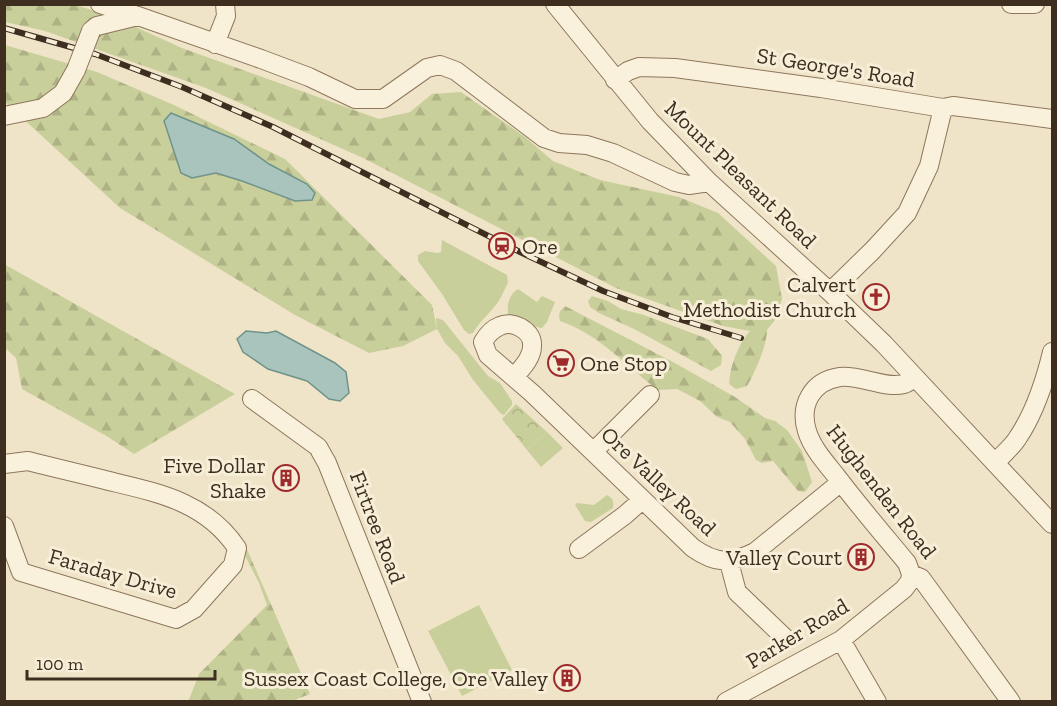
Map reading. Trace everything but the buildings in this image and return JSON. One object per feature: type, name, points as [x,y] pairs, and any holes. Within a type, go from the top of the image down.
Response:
[{"type":"street","points":[[100,4],[309,77],[355,99],[383,99],[427,69],[440,65],[456,71],[544,138],[559,143],[587,145],[604,150],[675,182],[689,185],[709,182]]},
{"type":"street","points":[[215,44],[226,16],[225,4]]},
{"type":"street","name":"Mount Pleasant Road","points":[[555,4],[650,121],[709,182],[830,292],[915,377],[1053,524]]},
{"type":"street","points":[[1011,4],[1035,4]]},
{"type":"street","points":[[4,116],[43,108],[63,93],[76,70],[91,31],[97,26],[138,16]]},
{"type":"street","name":"St George's Road","points":[[615,80],[628,71],[639,68],[675,68],[943,108],[953,106],[1053,119]]},
{"type":"street","points":[[830,292],[907,213],[929,166],[943,108]]},
{"type":"street","points":[[994,463],[1017,440],[1047,374],[1053,352]]},
{"type":"street","name":"Ore Valley Road","points":[[514,377],[705,557],[729,562],[755,552],[841,482]]},
{"type":"street","name":"Hughenden Road","points":[[915,377],[903,385],[890,385],[856,377],[838,377],[823,383],[813,390],[807,399],[805,410],[807,432],[814,447],[906,563],[911,574],[921,578],[1011,702]]},
{"type":"street","points":[[593,452],[650,394]]},
{"type":"street","name":"Firtree Road","points":[[252,399],[318,447],[327,463],[422,702]]},
{"type":"street","name":"Faraday Drive","points":[[4,464],[28,461],[165,494],[201,512],[226,532],[237,548],[233,565],[194,609],[176,619],[21,572],[4,526]]},
{"type":"street","points":[[579,549],[642,500]]},
{"type":"street","points":[[729,562],[737,592],[786,639]]},
{"type":"street","name":"Parker Road","points":[[726,702],[841,640],[904,590],[910,581],[911,574]]},
{"type":"street","points":[[841,640],[877,702]]},
{"type":"green space","points":[[5,5],[75,5],[109,15],[182,48],[379,119],[410,112],[432,94],[461,92],[525,137],[553,161],[600,180],[679,197],[718,213],[776,266],[782,299],[775,320],[767,330],[763,351],[754,374],[747,386],[736,389],[729,384],[735,356],[750,331],[723,326],[616,288],[363,158],[206,88],[45,31],[5,22]]},
{"type":"green space","points":[[5,45],[97,72],[174,105],[285,159],[432,305],[437,329],[403,346],[369,353],[295,315],[120,208],[5,102]]},
{"type":"green space","points":[[442,240],[507,275],[508,283],[499,300],[473,333],[469,334],[464,330],[418,261],[418,255],[425,251],[441,252]]},
{"type":"green space","points":[[4,264],[235,394],[134,454],[22,389],[16,358],[5,348]]},
{"type":"green space","points":[[518,289],[537,302],[542,296],[555,302],[542,328],[508,315],[509,301]]},
{"type":"green space","points":[[592,296],[608,301],[621,309],[644,315],[708,339],[722,356],[721,365],[711,371],[636,330],[599,313],[590,307],[588,301]]},
{"type":"green space","points":[[565,306],[673,362],[787,430],[802,451],[812,482],[805,492],[798,491],[773,461],[762,463],[756,460],[745,439],[730,422],[717,417],[700,401],[677,389],[658,390],[600,342],[560,321],[559,313]]},
{"type":"green space","points":[[436,318],[443,320],[488,376],[500,383],[512,401],[512,405],[504,415],[500,413],[473,380],[458,356],[445,343],[437,329]]},
{"type":"green space","points":[[516,404],[547,432],[527,450],[502,419]]},
{"type":"green space","points":[[547,432],[563,448],[541,467],[527,450]]},
{"type":"green space","points":[[607,495],[613,500],[613,508],[591,522],[585,521],[575,505],[577,503],[594,505]]},
{"type":"green space","points":[[243,540],[310,694],[292,701],[188,702],[199,674],[267,605],[259,583],[238,542]]},
{"type":"green space","points":[[479,605],[512,670],[462,696],[428,631]]},
{"type":"water","points":[[171,113],[234,139],[269,164],[307,184],[315,193],[312,200],[295,201],[216,173],[192,178],[181,173],[164,121]]},
{"type":"water","points":[[246,331],[267,333],[276,331],[335,363],[346,372],[349,393],[340,401],[329,399],[307,381],[268,369],[243,352],[237,339]]},
{"type":"railway","points":[[4,28],[95,54],[182,87],[273,127],[520,252],[603,291],[672,317],[741,338]]},
{"type":"place","name":"Ore","points":[[502,246]]},
{"type":"place","name":"Calvert Methodist Church","points":[[876,297]]},
{"type":"place","name":"One Stop","points":[[561,363]]},
{"type":"place","name":"Five Dollar Shake","points":[[286,478]]},
{"type":"place","name":"Valley Court","points":[[861,557]]},
{"type":"place","name":"Sussex Coast College, Ore Valley","points":[[567,678]]}]
